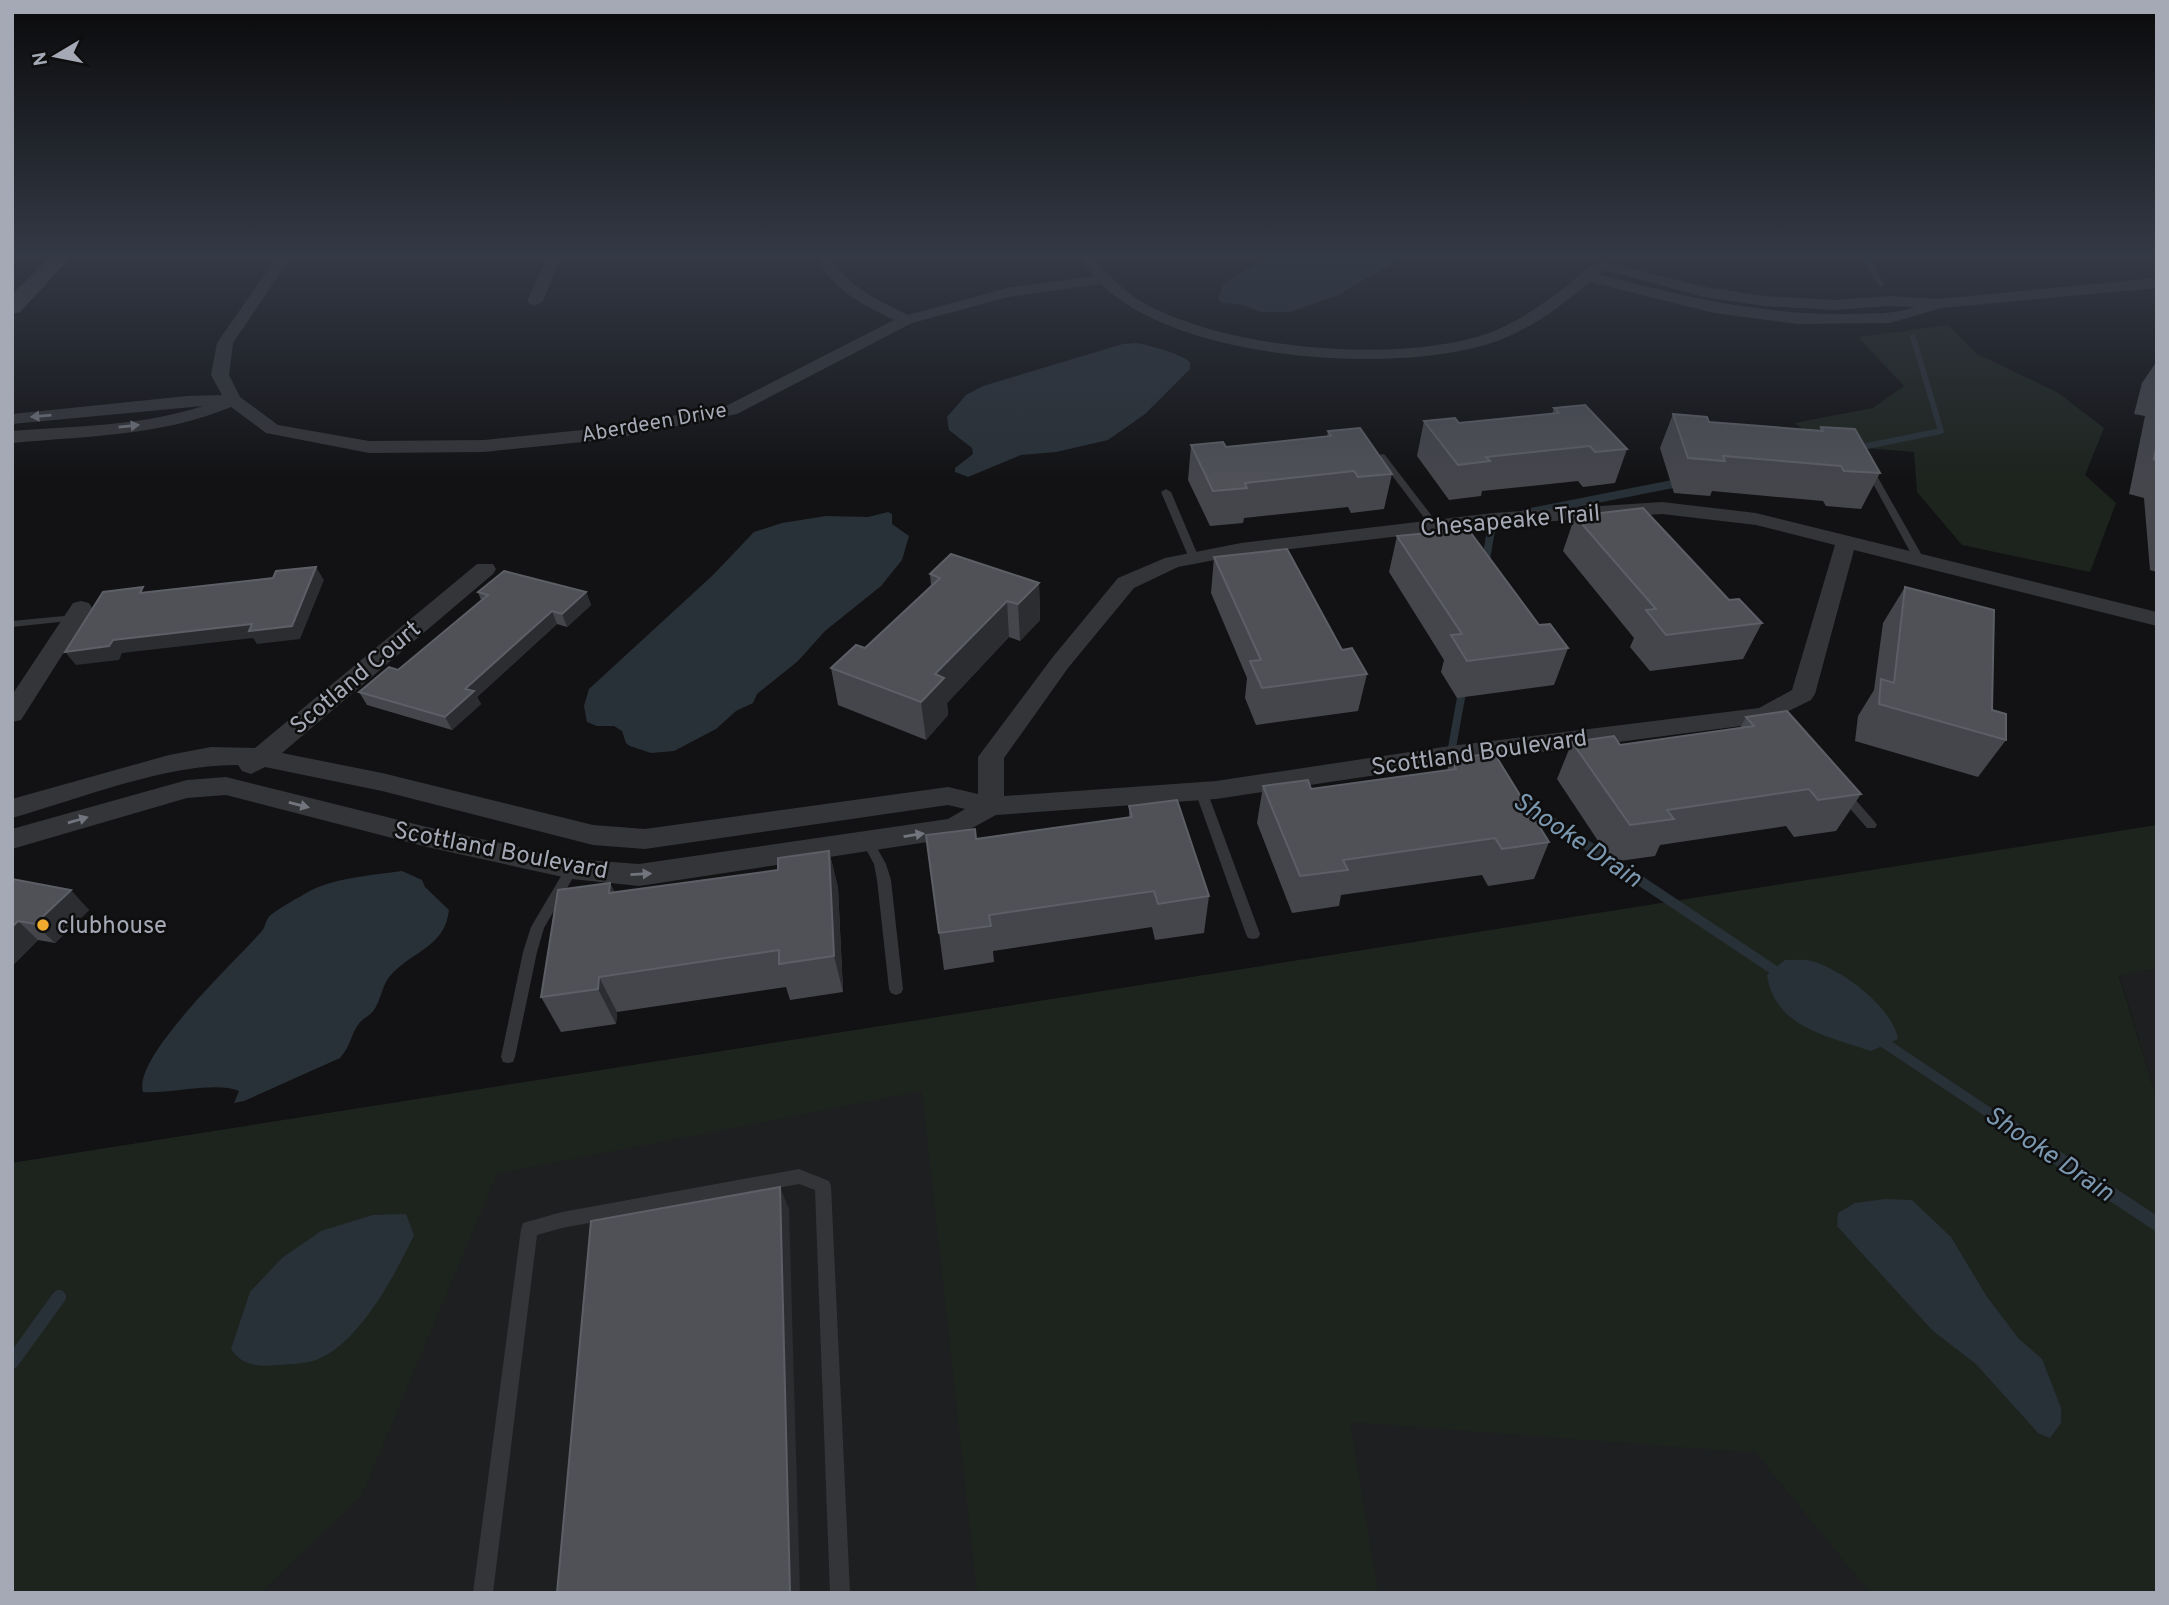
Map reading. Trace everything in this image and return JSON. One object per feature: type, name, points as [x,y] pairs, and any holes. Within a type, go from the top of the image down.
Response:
[{"type":"street","points":[[233,332],[225,343],[220,374],[233,400]]},
{"type":"street","name":"Aberdeen Drive","points":[[233,400],[272,429],[369,447],[484,446],[612,433],[731,410],[883,332]]},
{"type":"street","points":[[1203,332],[1282,348],[1351,353],[1438,349],[1492,338],[1505,332]]},
{"type":"street","points":[[12,419],[187,401],[233,400]]},
{"type":"street","points":[[12,437],[163,422],[205,414],[233,400]]},
{"type":"street","points":[[85,430],[97,411]]},
{"type":"street","name":"Chesapeake Trail","points":[[991,806],[991,757],[1060,663],[1126,583],[1172,562],[1241,549],[1585,511],[1662,508],[1756,519],[2157,619]]},
{"type":"street","name":"Scottland Boulevard","points":[[12,809],[169,764],[211,756],[260,757],[382,782],[593,835],[645,839],[948,796],[991,806],[1201,791],[1450,755],[1764,715],[1776,716],[1803,694],[1846,540]]},
{"type":"street","name":"Scotland Court","points":[[226,786],[485,569]]},
{"type":"street","points":[[12,714],[78,613]]},
{"type":"street","name":"Scottland Boulevard","points":[[12,839],[187,789],[226,786],[427,837],[572,869],[639,875],[954,828],[991,806]]},
{"type":"street","points":[[862,808],[868,842]]},
{"type":"street","points":[[572,869],[593,835]]},
{"type":"lane","points":[[1861,456],[1919,559]]},
{"type":"lane","points":[[1382,457],[1435,526]]},
{"type":"lane","points":[[1166,492],[1194,558]]},
{"type":"lane","points":[[12,624],[78,613]]},
{"type":"lane","points":[[1835,784],[1871,825]]},
{"type":"lane","points":[[1201,791],[1253,934]]},
{"type":"lane","points":[[868,842],[880,864],[884,880],[896,989]]},
{"type":"lane","points":[[508,1057],[530,952],[538,927],[572,869]]},
{"type":"lane","points":[[483,1593],[529,1229],[562,1220],[799,1176],[822,1186],[839,1593]]},
{"type":"shaded area","points":[[1896,332],[1955,332],[1977,354],[2057,392],[2104,428],[2085,475],[2116,503],[2090,572],[1962,545],[1917,492],[1914,452],[1828,445],[1794,423],[1873,408],[1904,386],[1858,337]]},
{"type":"shaded area","points":[[1136,343],[1172,353],[1190,362],[1190,369],[1145,414],[1108,440],[1056,452],[1021,455],[968,477],[955,472],[955,468],[973,454],[972,448],[949,430],[947,417],[966,395],[983,386],[1123,344]]},
{"type":"shaded area","points":[[888,512],[892,514],[892,524],[909,536],[902,560],[881,586],[825,631],[798,661],[757,694],[753,703],[736,711],[716,729],[674,751],[651,753],[630,746],[626,743],[622,731],[614,726],[597,726],[587,722],[584,706],[589,689],[713,575],[754,532],[782,523],[826,516],[868,517]]},
{"type":"shaded area","points":[[2157,825],[2157,968],[2119,976],[2157,1099],[2157,1593],[1870,1593],[1756,1453],[1350,1422],[1378,1593],[977,1593],[922,1091],[497,1174],[362,1495],[261,1593],[12,1593],[12,1163]]},
{"type":"shaded area","points":[[402,871],[422,880],[425,887],[449,910],[446,922],[434,941],[390,976],[374,1010],[359,1023],[340,1058],[234,1103],[239,1091],[230,1088],[206,1087],[143,1092],[144,1076],[153,1056],[169,1033],[261,932],[271,915],[308,892],[329,883]]},
{"type":"shaded area","points":[[1814,879],[2157,1593],[12,1593],[12,1163]]},
{"type":"shaded area","points":[[1785,960],[1812,961],[1851,981],[1886,1014],[1898,1039],[1871,1051],[1821,1034],[1792,1018],[1772,993],[1767,975]]},
{"type":"shaded area","points":[[2157,968],[2157,1099],[2119,975]]},
{"type":"shaded area","points":[[1885,1199],[1912,1200],[1951,1237],[1987,1297],[2019,1339],[2042,1359],[2061,1408],[2061,1423],[2050,1438],[2038,1433],[1976,1364],[1933,1331],[1837,1226],[1838,1213],[1855,1203]]},
{"type":"shaded area","points":[[406,1214],[414,1235],[397,1269],[361,1324],[332,1352],[316,1360],[271,1366],[246,1362],[235,1355],[231,1349],[250,1292],[282,1258],[321,1231],[373,1215]]},
{"type":"building","points":[[1585,405],[1627,449],[1595,452],[1590,446],[1486,457],[1490,461],[1458,465],[1424,421],[1455,418],[1459,423],[1559,413],[1554,408]]},
{"type":"building","points":[[1673,414],[1707,417],[1709,422],[1823,431],[1821,427],[1855,429],[1880,473],[1844,471],[1841,466],[1723,456],[1725,461],[1688,458]]},
{"type":"building","points":[[1360,428],[1392,474],[1358,477],[1354,471],[1245,483],[1247,488],[1213,491],[1191,445],[1223,442],[1226,447],[1331,436],[1328,431]]},
{"type":"building","points":[[1643,508],[1729,600],[1739,599],[1762,623],[1666,635],[1646,610],[1656,609],[1575,516]]},
{"type":"building","points":[[1468,529],[1539,625],[1550,624],[1568,648],[1467,661],[1451,635],[1462,634],[1397,536]]},
{"type":"building","points":[[1287,549],[1342,650],[1352,648],[1367,674],[1262,688],[1250,661],[1261,660],[1214,557]]},
{"type":"building","points":[[951,554],[1039,583],[1018,604],[1007,601],[935,674],[944,678],[921,702],[831,668],[856,645],[865,648],[940,578],[930,574]]},
{"type":"building","points":[[316,567],[292,626],[249,631],[252,624],[113,640],[109,646],[65,652],[103,592],[143,587],[140,593],[273,578],[276,571]]},
{"type":"building","points":[[504,571],[586,592],[562,614],[552,611],[465,689],[474,691],[445,717],[359,692],[389,667],[398,670],[488,595],[478,592]]},
{"type":"building","points":[[1905,587],[1994,610],[1992,710],[2006,714],[2006,740],[1879,704],[1881,679],[1894,683]]},
{"type":"building","points":[[1787,711],[1861,794],[1818,800],[1809,789],[1667,810],[1674,819],[1630,825],[1572,742],[1614,736],[1620,745],[1754,726],[1746,717]]},
{"type":"building","points":[[1494,753],[1549,842],[1502,849],[1495,838],[1343,860],[1348,870],[1300,876],[1263,786],[1308,780],[1311,789],[1456,769],[1450,759]]},
{"type":"building","points":[[1177,800],[1209,896],[1158,904],[1154,891],[989,915],[991,926],[939,933],[926,835],[975,829],[976,839],[1132,817],[1129,806]]},
{"type":"building","points":[[829,851],[834,956],[779,964],[779,950],[599,977],[598,989],[541,997],[558,890],[610,883],[609,893],[778,870],[778,858]]},
{"type":"building","points":[[12,879],[71,890],[35,924],[18,921],[12,927]]},
{"type":"building","points":[[780,1187],[790,1593],[557,1593],[591,1221]]},
{"type":"waterway","name":"Shooke Drain","points":[[1852,449],[1941,431],[1913,337]]},
{"type":"waterway","name":"Shooke Drain","points":[[1526,513],[1683,482]]},
{"type":"waterway","name":"Shooke Drain","points":[[1485,565],[1493,519],[1497,518]]},
{"type":"waterway","name":"Shooke Drain","points":[[1451,753],[1463,687]]},
{"type":"waterway","name":"Shooke Drain","points":[[1452,751],[1454,757]]},
{"type":"waterway","name":"Shooke Drain","points":[[1516,798],[1783,976]]},
{"type":"waterway","name":"Shooke Drain","points":[[1877,1038],[2000,1120]]},
{"type":"waterway","name":"Shooke Drain","points":[[2000,1120],[2157,1224]]},
{"type":"waterway","points":[[12,1362],[59,1297]]},
{"type":"place","name":"clubhouse","points":[[43,925]]}]
